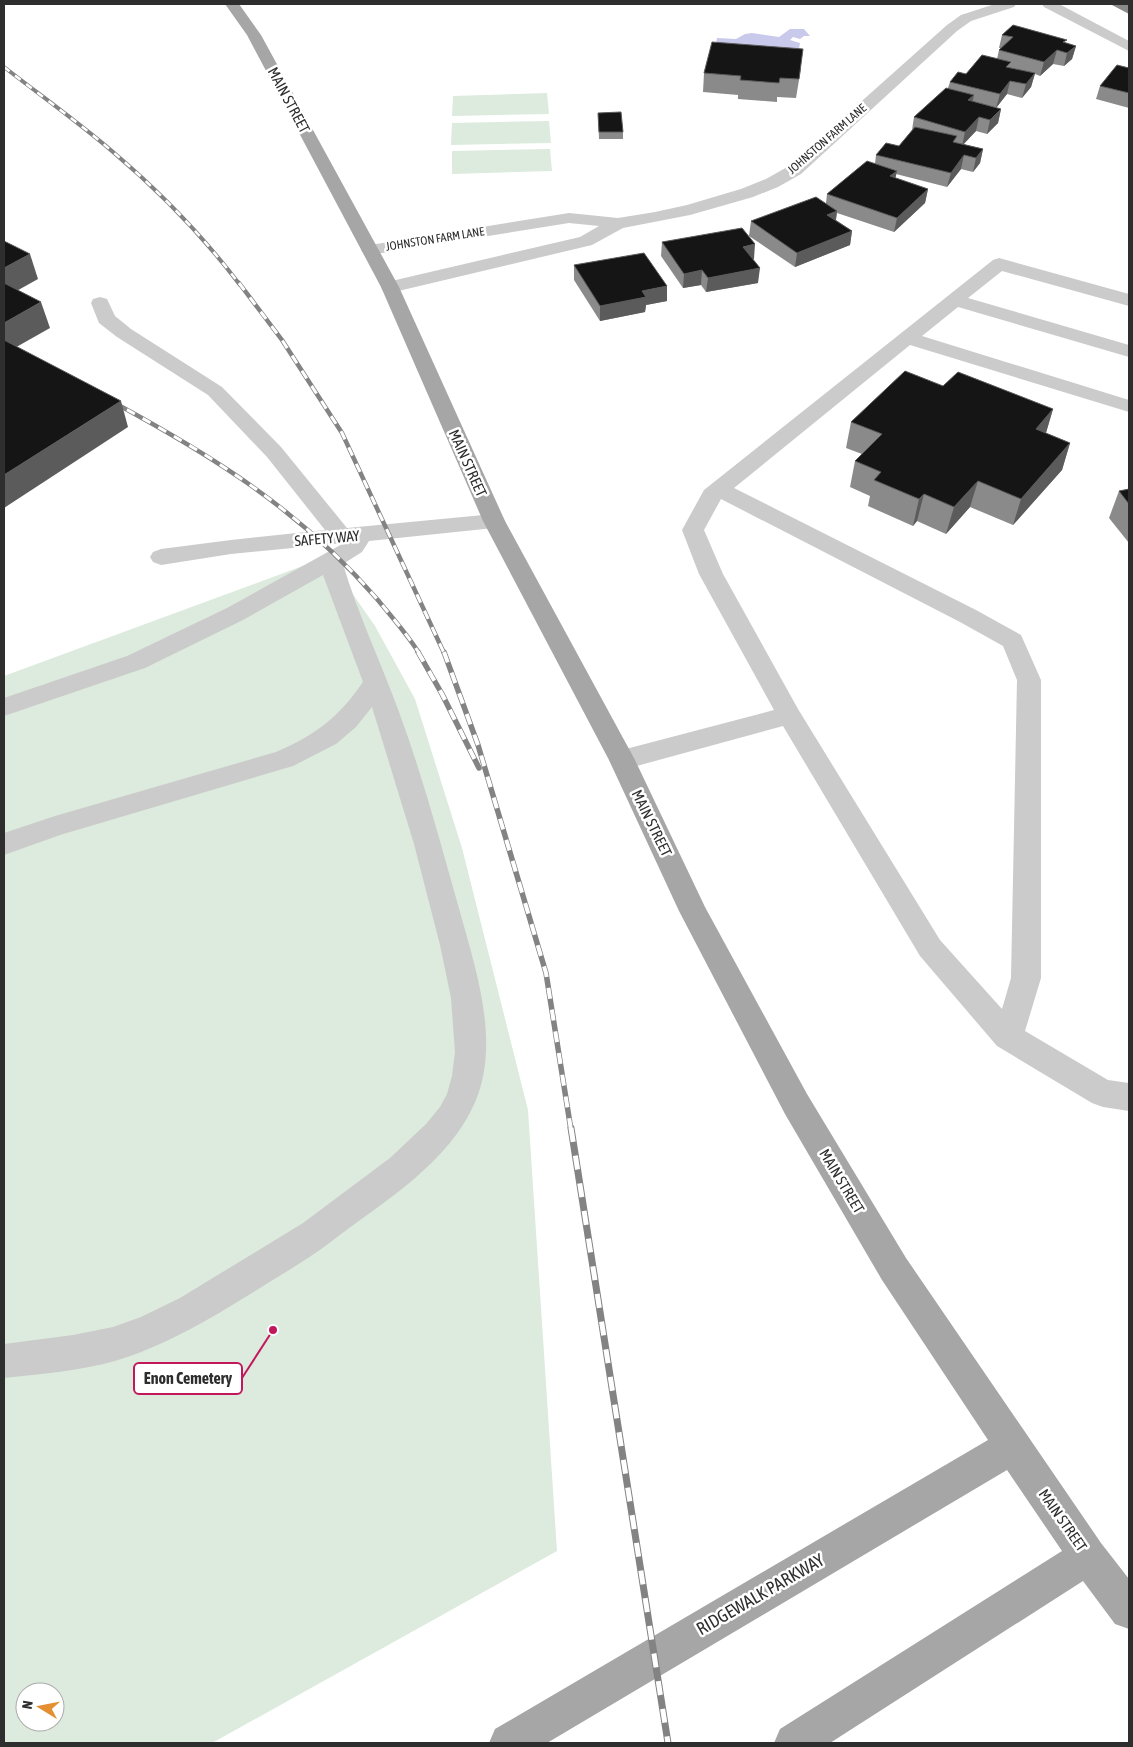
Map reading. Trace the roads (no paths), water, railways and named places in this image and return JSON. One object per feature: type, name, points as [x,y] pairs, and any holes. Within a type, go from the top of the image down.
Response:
[{"type":"main road","name":"MAIN STREET","points":[[232,4],[254,35],[390,287],[494,520],[622,760],[693,911],[796,1104],[894,1269],[1012,1446],[1088,1556],[1129,1610]]},
{"type":"main road","name":"RIDGEWALK PARKWAY","points":[[509,1743],[1012,1446]]},
{"type":"main road","points":[[794,1743],[1088,1556]]},
{"type":"street","name":"JOHNSTON FARM LANE","points":[[370,250],[569,218],[618,223],[690,210],[722,202],[772,183],[794,170],[807,159],[952,28],[966,18],[1009,4]]},
{"type":"street","points":[[1049,4],[1129,47]]},
{"type":"street","name":"JOHNSTON FARM LANE","points":[[390,287],[586,241],[618,223]]},
{"type":"street","points":[[1129,300],[1000,264],[712,495],[693,530],[712,574],[789,715],[930,948],[1008,1037],[1103,1093],[1129,1097]]},
{"type":"street","points":[[955,300],[1129,351]]},
{"type":"street","points":[[4,1361],[62,1355],[114,1344],[179,1318],[308,1240],[421,1152],[445,1124],[461,1099],[469,1072],[469,1033],[464,990],[424,829],[395,734],[376,682],[338,591],[345,544],[274,452],[215,391],[124,333],[106,319],[100,303]]},
{"type":"street","points":[[908,338],[1129,406]]},
{"type":"street","points":[[719,489],[968,616],[1013,641],[1029,680],[1026,978],[1008,1037]]},
{"type":"street","name":"SAFETY WAY","points":[[161,557],[232,547],[345,544],[494,520]]},
{"type":"street","points":[[4,707],[136,662],[235,614],[345,544]]},
{"type":"street","points":[[4,844],[55,826],[275,762],[309,749],[330,737],[346,722],[362,704],[376,682]]},
{"type":"street","points":[[622,760],[789,715]]},
{"type":"water","points":[[790,29],[804,29],[810,36],[804,36],[800,39],[793,37],[790,40],[800,43],[797,60],[714,55],[717,38],[736,39],[745,34],[752,33],[779,37]]},
{"type":"railway","points":[[4,67],[86,130],[147,182],[196,232],[240,285]]},
{"type":"railway","points":[[239,283],[282,340],[342,433],[444,653]]},
{"type":"railway","points":[[111,401],[220,464],[286,512],[348,567],[388,612],[419,653]]},
{"type":"railway","points":[[418,652],[442,694],[479,768]]},
{"type":"railway","points":[[444,652],[478,745],[546,973],[571,1130]]},
{"type":"railway","points":[[571,1128],[668,1743]]},
{"type":"place","name":"Enon Cemetery","points":[[273,1330]]}]
